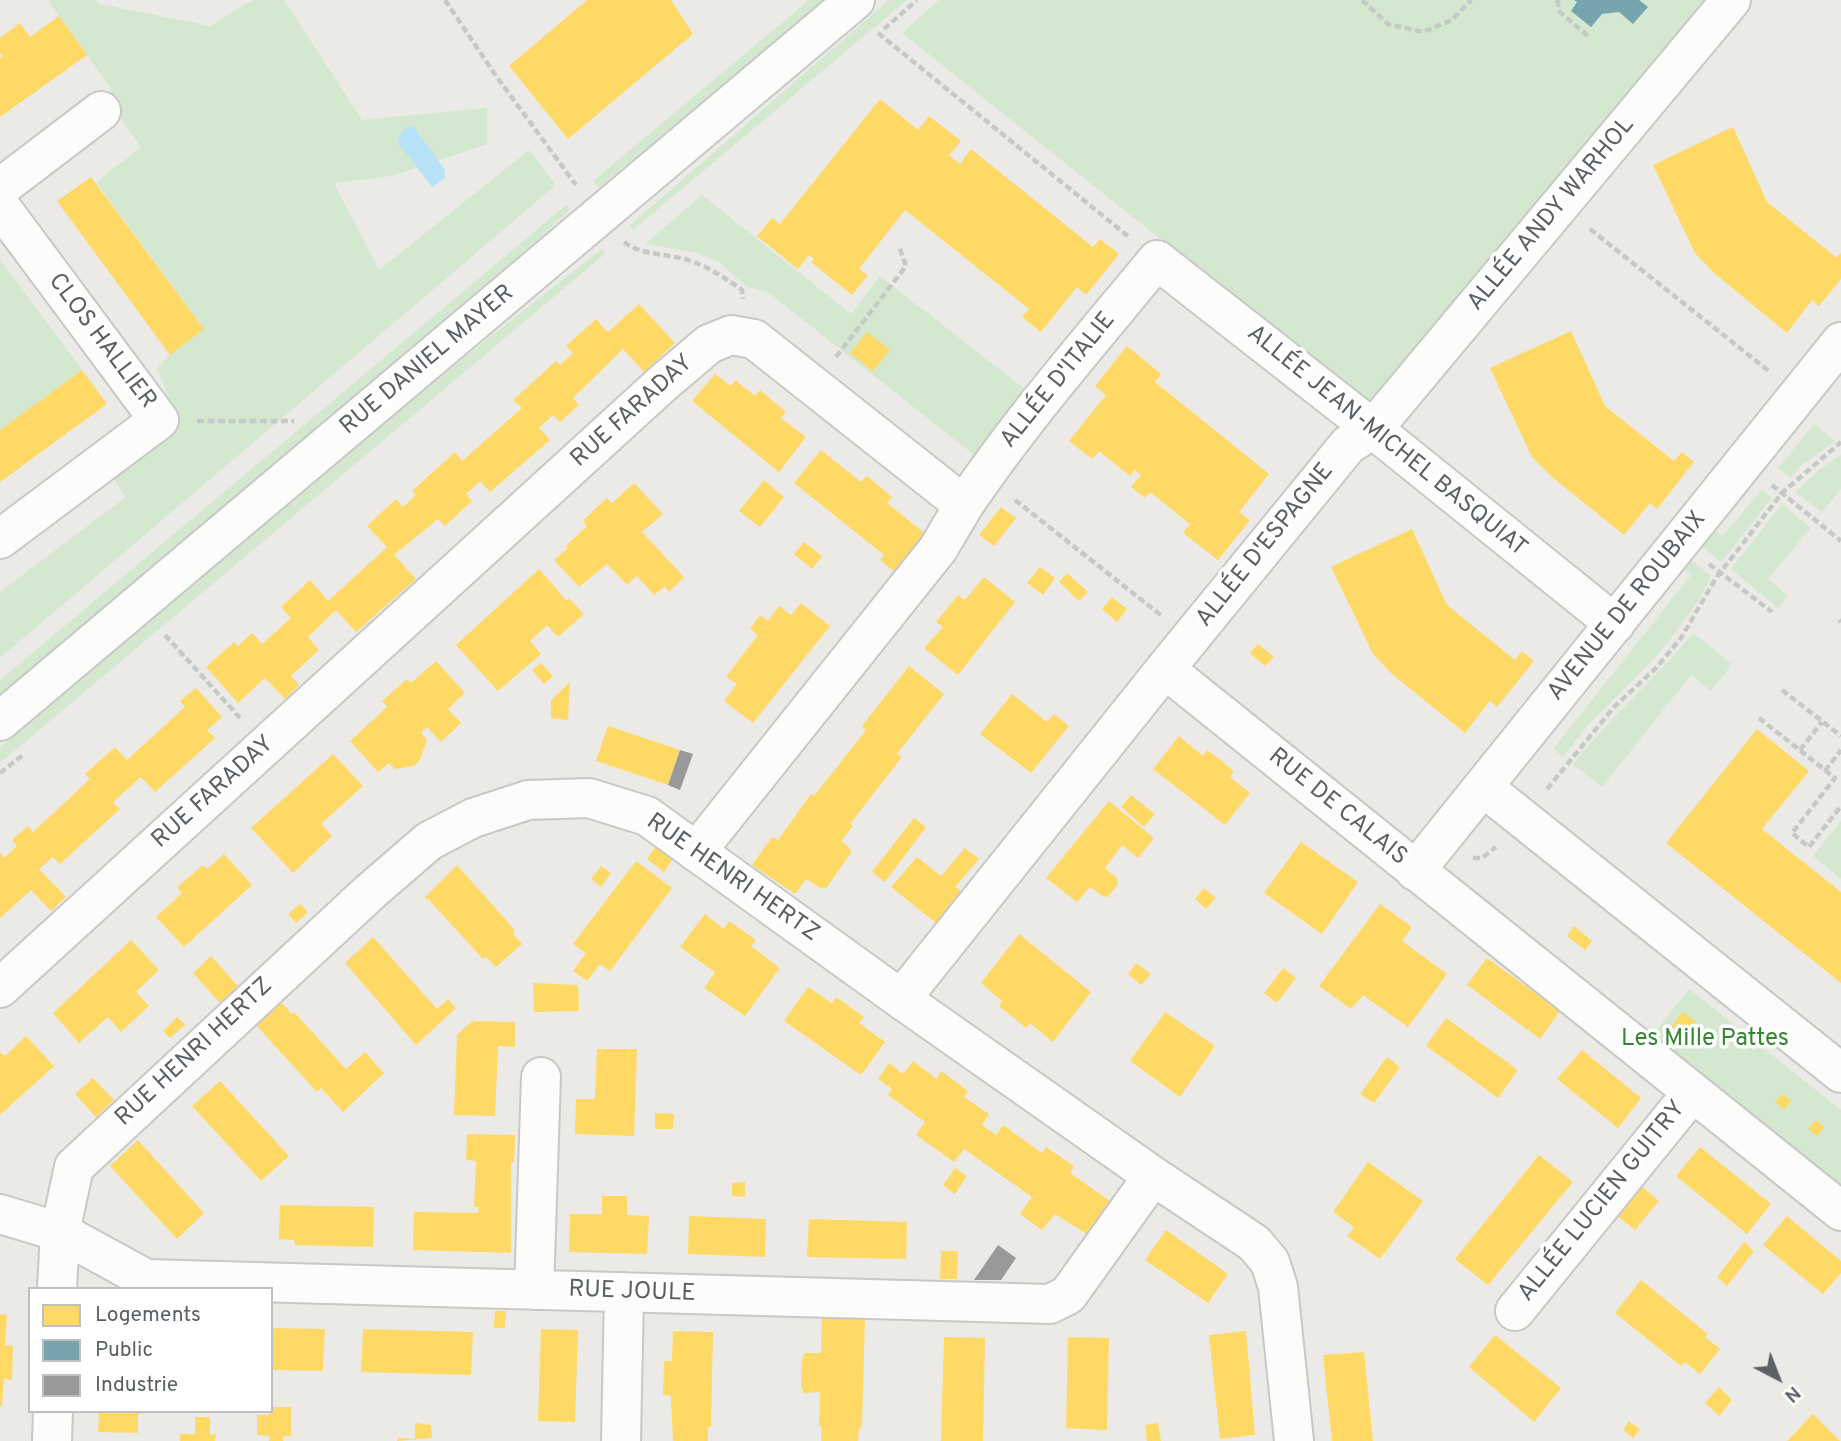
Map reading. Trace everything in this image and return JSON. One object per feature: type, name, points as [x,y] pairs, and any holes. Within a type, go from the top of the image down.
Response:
[{"type":"street","name":"RUE DANIEL MAYER","points":[[0,721],[856,0]]},
{"type":"street","name":"ALLÉE ANDY WARHOL","points":[[1374,429],[1731,0]]},
{"type":"street","points":[[0,188],[101,111]]},
{"type":"street","name":"CLOS HALLIER","points":[[0,206],[159,420],[0,539]]},
{"type":"street","name":"ALLÉE JEAN-MICHEL BASQUIAT","points":[[1157,260],[1374,429],[1615,624]]},
{"type":"street","name":"ALLÉE D'ITALIE","points":[[974,490],[1157,260]]},
{"type":"street","points":[[696,852],[938,549],[974,490],[754,339],[732,335]]},
{"type":"street","name":"RUE FARADAY","points":[[0,988],[663,383],[709,344],[732,335]]},
{"type":"street","name":"AVENUE DE ROUBAIX","points":[[1415,872],[1841,342]]},
{"type":"street","name":"ALLÉE D'ESPAGNE","points":[[1165,669],[1348,445],[1374,429]]},
{"type":"street","points":[[901,999],[1165,669]]},
{"type":"street","name":"RUE DE CALAIS","points":[[1165,669],[1841,1211]]},
{"type":"street","points":[[1483,788],[1841,1073]]},
{"type":"street","name":"RUE HENRI HERTZ","points":[[57,1287],[60,1233],[74,1167],[370,891],[429,841],[473,818],[528,800],[589,798],[647,816],[901,999],[1153,1176],[1254,1243],[1270,1262],[1279,1287],[1294,1441]]},
{"type":"street","points":[[534,1290],[541,1077]]},
{"type":"street","name":"ALLÉE LUCIEN GUITRY","points":[[1515,1311],[1692,1093]]},
{"type":"street","name":"RUE JOULE","points":[[60,1233],[146,1279],[1050,1304],[1068,1294],[1153,1176]]},
{"type":"street","points":[[0,1214],[60,1233]]},
{"type":"street","points":[[621,1441],[624,1292]]},
{"type":"street","points":[[52,1441],[53,1413]]},
{"type":"path","points":[[445,0],[494,73],[575,184],[627,245],[688,260],[713,271],[742,290],[745,306],[732,335]]},
{"type":"path","points":[[1362,0],[1388,24],[1423,32],[1452,20],[1471,0]]},
{"type":"path","points":[[1557,0],[1560,12],[1588,36]]},
{"type":"path","points":[[878,33],[1157,260]]},
{"type":"path","points":[[1560,205],[1776,377]]},
{"type":"path","points":[[836,358],[906,266],[899,246]]},
{"type":"path","points":[[159,420],[294,421]]},
{"type":"path","points":[[1545,792],[1614,707],[1657,668],[1681,638],[1720,573],[1782,493],[1841,442]]},
{"type":"path","points":[[1767,480],[1841,541]]},
{"type":"path","points":[[974,490],[1190,638]]},
{"type":"path","points":[[1702,558],[1772,612]]},
{"type":"path","points":[[165,635],[265,746]]},
{"type":"path","points":[[1782,690],[1841,736]]},
{"type":"path","points":[[1759,718],[1835,778],[1792,833],[1809,847],[1841,806]]},
{"type":"path","points":[[1800,750],[1822,722]]},
{"type":"path","points":[[1825,771],[1841,750]]},
{"type":"green space","points":[[48,0],[96,0],[99,4],[210,26],[252,0],[284,0],[362,120],[487,108],[487,144],[391,176],[334,183],[379,270],[529,150],[556,185],[0,658],[0,592],[126,497],[112,477],[173,408],[157,368],[204,329],[96,182],[141,147],[104,95],[112,90]]},
{"type":"green space","points":[[809,0],[827,0],[598,188],[593,181]]},
{"type":"green space","points":[[889,0],[907,0],[633,230],[629,226]]},
{"type":"green space","points":[[939,0],[1710,0],[1370,406],[902,33]]},
{"type":"green space","points":[[702,195],[851,314],[880,276],[1026,390],[974,455],[768,292],[747,287],[719,262],[694,252],[645,244]]},
{"type":"green space","points":[[566,205],[570,210],[530,246],[0,696],[0,680]]},
{"type":"green space","points":[[602,249],[606,253],[0,763],[0,747],[373,432]]},
{"type":"green space","points":[[0,259],[82,370],[0,430]]},
{"type":"green space","points":[[1814,424],[1835,441],[1801,466],[1791,478],[1778,468]]},
{"type":"green space","points":[[1841,455],[1841,489],[1822,512],[1795,492],[1819,470]]},
{"type":"green space","points":[[1762,489],[1772,498],[1721,562],[1700,545],[1713,528],[1723,536]]},
{"type":"green space","points":[[1782,504],[1811,528],[1768,579],[1788,596],[1778,608],[1731,569]]},
{"type":"green space","points":[[1689,558],[1711,576],[1697,603],[1652,661],[1587,726],[1563,757],[1553,749],[1691,575],[1682,568]]},
{"type":"green space","points":[[1693,633],[1732,664],[1711,691],[1691,675],[1602,787],[1573,764]]},
{"type":"green space","points":[[1841,821],[1841,879],[1813,856]]},
{"type":"green space","name":"Les Mille Pattes","points":[[1689,989],[1841,1110],[1841,1186],[1652,1036]]},
{"type":"water","points":[[411,126],[445,170],[445,178],[432,187],[397,141],[404,129]]},
{"type":"building: Logements","points":[[587,0],[671,0],[693,34],[568,139],[509,66]]},
{"type":"building: Logements","points":[[59,16],[87,55],[0,117],[0,58],[3,56],[0,53],[0,38],[20,23],[30,37]]},
{"type":"building: Logements","points":[[880,99],[918,130],[929,116],[961,141],[949,155],[960,164],[971,149],[1093,247],[1100,239],[1119,254],[1086,295],[1077,287],[1041,332],[1022,317],[1029,309],[905,210],[859,269],[868,275],[852,295],[811,262],[814,259],[809,255],[798,269],[757,236],[772,218],[780,224]]},
{"type":"building: Logements","points":[[1733,127],[1767,202],[1837,258],[1841,253],[1841,279],[1819,306],[1812,300],[1787,333],[1714,273],[1695,253],[1653,165]]},
{"type":"building: Logements","points":[[91,177],[204,329],[170,355],[57,201]]},
{"type":"building: Logements","points":[[639,304],[675,343],[644,372],[623,349],[573,398],[579,405],[560,422],[553,415],[539,428],[550,440],[490,492],[480,481],[466,494],[472,501],[445,526],[438,519],[394,555],[416,579],[356,632],[336,610],[308,637],[319,650],[291,676],[299,685],[285,699],[265,678],[238,703],[206,667],[234,642],[238,646],[252,633],[262,644],[291,618],[281,607],[310,580],[328,601],[387,547],[367,526],[396,499],[403,507],[416,495],[412,491],[455,452],[462,461],[522,408],[513,400],[556,361],[560,365],[573,353],[566,346],[596,319],[608,332]]},
{"type":"building: Logements","points":[[1571,331],[1605,406],[1674,461],[1682,452],[1694,462],[1657,509],[1650,503],[1624,535],[1552,477],[1532,457],[1490,368]]},
{"type":"building: Logements","points":[[867,332],[890,350],[873,371],[850,353]]},
{"type":"building: Logements","points":[[1127,346],[1161,374],[1155,382],[1269,474],[1239,512],[1250,520],[1218,560],[1183,533],[1190,524],[1150,492],[1145,498],[1131,487],[1141,475],[1135,470],[1130,476],[1099,451],[1092,459],[1069,441],[1106,395],[1095,386]]},
{"type":"building: Logements","points":[[82,370],[107,404],[0,482],[0,430]]},
{"type":"building: Logements","points":[[715,374],[731,386],[735,380],[755,396],[760,390],[786,412],[781,418],[806,437],[779,472],[692,401]]},
{"type":"building: Logements","points":[[821,450],[861,482],[867,476],[892,497],[887,503],[928,536],[897,574],[880,560],[884,555],[794,483]]},
{"type":"building: Logements","points":[[764,480],[784,497],[760,527],[739,511]]},
{"type":"building: Logements","points":[[634,483],[663,514],[642,532],[684,577],[669,592],[665,586],[654,595],[637,576],[627,585],[607,564],[579,587],[554,560],[587,526],[583,521],[595,509],[607,498],[612,503]]},
{"type":"building: Logements","points":[[1001,507],[1016,518],[994,546],[979,535]]},
{"type":"building: Logements","points":[[1412,529],[1447,605],[1515,660],[1522,651],[1534,661],[1497,707],[1490,701],[1465,733],[1392,674],[1373,654],[1331,567]]},
{"type":"building: Logements","points":[[804,542],[822,556],[812,569],[794,554]]},
{"type":"building: Logements","points":[[1040,567],[1055,578],[1043,595],[1027,583]]},
{"type":"building: Logements","points":[[539,569],[567,601],[569,598],[584,614],[558,637],[547,625],[530,641],[541,654],[498,691],[456,645]]},
{"type":"building: Logements","points":[[1067,573],[1088,592],[1079,601],[1059,582]]},
{"type":"building: Logements","points":[[984,577],[1015,602],[958,675],[924,648],[943,627],[936,622],[958,595],[965,600]]},
{"type":"building: Logements","points":[[1112,597],[1127,609],[1117,622],[1102,609]]},
{"type":"building: Logements","points":[[801,603],[830,626],[753,723],[724,701],[737,684],[726,677],[758,635],[750,629],[760,615],[768,621],[779,606],[791,615]]},
{"type":"building: Logements","points":[[1258,644],[1274,657],[1265,666],[1250,653]]},
{"type":"building: Logements","points":[[436,661],[465,693],[448,709],[461,723],[441,742],[427,727],[421,733],[427,740],[420,760],[414,766],[395,769],[389,763],[378,772],[350,741],[387,707],[382,701],[407,679],[411,683]]},
{"type":"building: Logements","points":[[541,663],[553,676],[544,684],[532,670]]},
{"type":"building: Logements","points":[[909,666],[944,694],[897,754],[902,757],[850,824],[853,826],[841,841],[850,848],[851,853],[827,887],[820,888],[806,879],[795,894],[752,865],[772,837],[778,840],[811,794],[814,796],[866,730],[862,726]]},
{"type":"building: Logements","points":[[570,682],[568,720],[551,718],[551,700]]},
{"type":"building: Logements","points":[[196,688],[222,717],[207,730],[215,738],[155,792],[141,777],[113,802],[120,809],[60,864],[53,857],[39,869],[66,897],[51,911],[31,890],[0,918],[0,853],[4,858],[17,846],[12,840],[28,826],[33,832],[90,779],[85,774],[115,747],[127,760],[185,707],[180,701]]},
{"type":"building: Logements","points":[[1012,694],[1047,722],[1054,714],[1069,726],[1031,773],[980,734]]},
{"type":"building: Logements","points":[[608,726],[680,750],[668,785],[596,761]]},
{"type":"building: Logements","points":[[1757,729],[1809,771],[1762,829],[1841,892],[1841,983],[1666,843]]},
{"type":"building: Logements","points":[[1179,736],[1203,756],[1207,750],[1221,760],[1234,772],[1230,777],[1250,793],[1225,825],[1153,769]]},
{"type":"building: Logements","points":[[333,754],[363,786],[321,824],[332,836],[293,873],[251,828]]},
{"type":"building: Logements","points":[[1131,795],[1155,814],[1144,827],[1121,807]]},
{"type":"building: Logements","points":[[1109,801],[1154,838],[1138,858],[1122,845],[1105,868],[1117,878],[1118,884],[1108,897],[1090,887],[1077,902],[1046,878]]},
{"type":"building: Logements","points":[[914,818],[926,827],[885,882],[872,872]]},
{"type":"building: Logements","points":[[1301,842],[1358,882],[1322,934],[1264,893]]},
{"type":"building: Logements","points":[[656,846],[673,859],[664,872],[647,859]]},
{"type":"building: Logements","points":[[965,848],[979,859],[955,887],[961,891],[936,923],[891,887],[917,857],[941,876]]},
{"type":"building: Logements","points":[[224,854],[252,885],[184,947],[156,917],[182,893],[177,887],[203,865],[207,869]]},
{"type":"building: Logements","points":[[636,861],[672,888],[610,971],[600,964],[587,981],[573,971],[586,953],[573,944]]},
{"type":"building: Logements","points":[[457,865],[514,929],[513,934],[522,944],[496,967],[486,957],[483,959],[429,900],[424,898]]},
{"type":"building: Logements","points":[[601,866],[611,873],[601,887],[591,879]]},
{"type":"building: Logements","points":[[1204,888],[1216,898],[1206,909],[1195,899]]},
{"type":"building: Logements","points":[[300,904],[308,912],[296,923],[288,914]]},
{"type":"building: Logements","points":[[1380,904],[1412,927],[1402,941],[1447,974],[1408,1027],[1363,995],[1351,1009],[1319,986]]},
{"type":"building: Logements","points":[[705,914],[724,929],[729,921],[756,940],[751,946],[780,968],[745,1016],[704,988],[715,972],[680,947]]},
{"type":"building: Logements","points":[[1574,926],[1592,941],[1585,950],[1567,936]]},
{"type":"building: Logements","points":[[1019,934],[1091,992],[1053,1042],[1030,1023],[1026,1028],[999,1006],[1002,1001],[981,983]]},
{"type":"building: Logements","points":[[373,937],[437,1009],[448,999],[456,1008],[416,1045],[345,963]]},
{"type":"building: Logements","points":[[131,940],[159,970],[136,992],[149,1006],[121,1032],[108,1017],[79,1043],[53,1013]]},
{"type":"building: Logements","points":[[211,956],[238,986],[220,1003],[193,973]]},
{"type":"building: Logements","points":[[1487,958],[1560,1011],[1540,1039],[1467,985]]},
{"type":"building: Logements","points":[[1136,963],[1151,974],[1141,985],[1128,974]]},
{"type":"building: Logements","points":[[1283,968],[1296,978],[1277,1003],[1264,993]]},
{"type":"building: Logements","points":[[533,983],[578,985],[579,1011],[534,1012]]},
{"type":"building: Logements","points":[[808,987],[832,1003],[836,997],[864,1017],[859,1023],[885,1042],[861,1075],[784,1021]]},
{"type":"building: Logements","points":[[280,1001],[292,1014],[294,1012],[346,1069],[365,1052],[384,1073],[343,1112],[321,1088],[317,1092],[255,1024]]},
{"type":"building: Logements","points":[[1165,1012],[1215,1046],[1180,1097],[1130,1061]]},
{"type":"building: Logements","points":[[1683,1012],[1696,1022],[1685,1036],[1672,1026]]},
{"type":"building: Logements","points":[[177,1017],[185,1025],[170,1038],[163,1031]]},
{"type":"building: Logements","points":[[1446,1018],[1518,1070],[1498,1098],[1426,1046]]},
{"type":"building: Logements","points":[[472,1021],[515,1022],[515,1047],[498,1046],[495,1116],[454,1115],[457,1035]]},
{"type":"building: Logements","points":[[26,1036],[54,1066],[0,1115],[0,1052],[5,1056]]},
{"type":"building: Logements","points":[[597,1049],[637,1049],[634,1136],[575,1134],[576,1099],[595,1099]]},
{"type":"building: Logements","points":[[1582,1050],[1641,1098],[1618,1128],[1557,1079]]},
{"type":"building: Logements","points":[[1387,1057],[1400,1067],[1374,1103],[1360,1094]]},
{"type":"building: Logements","points":[[913,1061],[937,1079],[941,1071],[968,1091],[964,1097],[989,1114],[982,1125],[996,1135],[1003,1125],[1042,1153],[1046,1147],[1074,1166],[1070,1173],[1110,1201],[1087,1234],[1055,1214],[1042,1230],[1020,1214],[1032,1197],[964,1149],[954,1162],[916,1135],[925,1122],[888,1095],[892,1089],[878,1079],[889,1063],[903,1074]]},
{"type":"building: Logements","points":[[93,1078],[114,1100],[96,1117],[75,1094]]},
{"type":"building: Logements","points":[[220,1081],[289,1156],[261,1181],[192,1106]]},
{"type":"building: Logements","points":[[1782,1094],[1791,1101],[1784,1110],[1775,1102]]},
{"type":"building: Logements","points":[[655,1113],[674,1114],[673,1129],[655,1129]]},
{"type":"building: Logements","points":[[1816,1120],[1824,1127],[1817,1136],[1808,1129]]},
{"type":"building: Logements","points":[[467,1134],[515,1135],[514,1162],[511,1162],[511,1253],[413,1250],[414,1212],[478,1213],[479,1207],[474,1207],[476,1161],[466,1160]]},
{"type":"building: Logements","points":[[138,1140],[204,1213],[177,1239],[110,1166]]},
{"type":"building: Logements","points":[[1700,1147],[1771,1204],[1747,1234],[1676,1176]]},
{"type":"building: Logements","points":[[1539,1155],[1573,1182],[1488,1285],[1455,1259]]},
{"type":"building: Logements","points":[[1368,1162],[1423,1201],[1380,1259],[1347,1236],[1354,1227],[1333,1212]]},
{"type":"building: Logements","points":[[955,1168],[967,1176],[955,1194],[943,1185]]},
{"type":"building: Logements","points":[[745,1182],[745,1197],[732,1196],[732,1183]]},
{"type":"building: Logements","points":[[1640,1185],[1659,1201],[1635,1230],[1616,1215]]},
{"type":"building: Logements","points":[[602,1196],[627,1196],[627,1215],[649,1216],[647,1254],[569,1252],[570,1214],[602,1214]]},
{"type":"building: Logements","points":[[280,1205],[374,1207],[373,1247],[295,1245],[294,1240],[279,1239]]},
{"type":"building: Logements","points":[[689,1216],[766,1219],[765,1257],[688,1254]]},
{"type":"building: Logements","points":[[1787,1216],[1841,1261],[1841,1273],[1823,1294],[1763,1245]]},
{"type":"building: Logements","points":[[809,1219],[907,1222],[906,1259],[807,1257]]},
{"type":"building: Logements","points":[[1166,1230],[1228,1274],[1208,1303],[1145,1260]]},
{"type":"building: Logements","points":[[1744,1242],[1754,1251],[1727,1286],[1717,1277]]},
{"type":"building: Logements","points":[[941,1251],[958,1251],[957,1279],[940,1279]]},
{"type":"building: Logements","points":[[1641,1280],[1708,1334],[1705,1337],[1720,1349],[1700,1374],[1685,1362],[1681,1366],[1615,1313]]},
{"type":"building: Logements","points":[[495,1311],[506,1311],[505,1328],[494,1328]]},
{"type":"building: Logements","points":[[0,1314],[7,1315],[5,1345],[13,1346],[12,1380],[4,1379],[2,1406],[0,1406]]},
{"type":"building: Logements","points":[[822,1314],[865,1316],[862,1428],[859,1427],[858,1441],[821,1441],[820,1392],[804,1393],[801,1387],[802,1359],[805,1353],[821,1353]]},
{"type":"building: Logements","points":[[273,1328],[325,1329],[323,1371],[273,1370]]},
{"type":"building: Logements","points":[[363,1329],[473,1332],[471,1375],[361,1372]]},
{"type":"building: Logements","points":[[541,1329],[578,1330],[575,1422],[538,1421]]},
{"type":"building: Logements","points":[[673,1331],[713,1332],[711,1427],[708,1427],[708,1441],[673,1441],[671,1396],[663,1395],[664,1361],[672,1361]]},
{"type":"building: Logements","points":[[1246,1331],[1255,1435],[1220,1439],[1209,1335]]},
{"type":"building: Logements","points":[[1495,1335],[1561,1388],[1534,1422],[1469,1367]]},
{"type":"building: Logements","points":[[944,1337],[985,1338],[983,1441],[941,1441]]},
{"type":"building: Logements","points":[[1068,1337],[1109,1338],[1107,1430],[1066,1428]]},
{"type":"building: Logements","points":[[1364,1352],[1373,1441],[1332,1441],[1323,1355]]},
{"type":"building: Logements","points":[[1719,1387],[1732,1400],[1719,1416],[1705,1403]]},
{"type":"building: Logements","points":[[273,1407],[291,1407],[291,1436],[283,1436],[283,1441],[269,1441],[269,1436],[257,1435],[257,1415],[273,1413]]},
{"type":"building: Logements","points":[[99,1413],[141,1413],[138,1414],[138,1433],[98,1432]]},
{"type":"building: Logements","points":[[1813,1414],[1840,1441],[1787,1441]]},
{"type":"building: Logements","points":[[195,1417],[210,1417],[210,1435],[216,1434],[215,1441],[180,1441],[180,1434],[195,1434]]},
{"type":"building: Logements","points":[[1629,1421],[1640,1429],[1633,1438],[1623,1430]]},
{"type":"building: Logements","points":[[415,1423],[431,1425],[432,1438],[397,1441],[397,1438],[415,1439]]},
{"type":"building: Logements","points":[[1158,1423],[1161,1441],[1147,1441],[1145,1425]]},
{"type":"building: Public","points":[[1574,0],[1639,0],[1648,7],[1633,24],[1619,12],[1602,14],[1591,27],[1571,11],[1577,2]]},
{"type":"building: Industrie","points":[[680,750],[693,754],[680,790],[668,785]]},
{"type":"building: Industrie","points":[[998,1245],[1016,1258],[1001,1280],[974,1280]]}]
